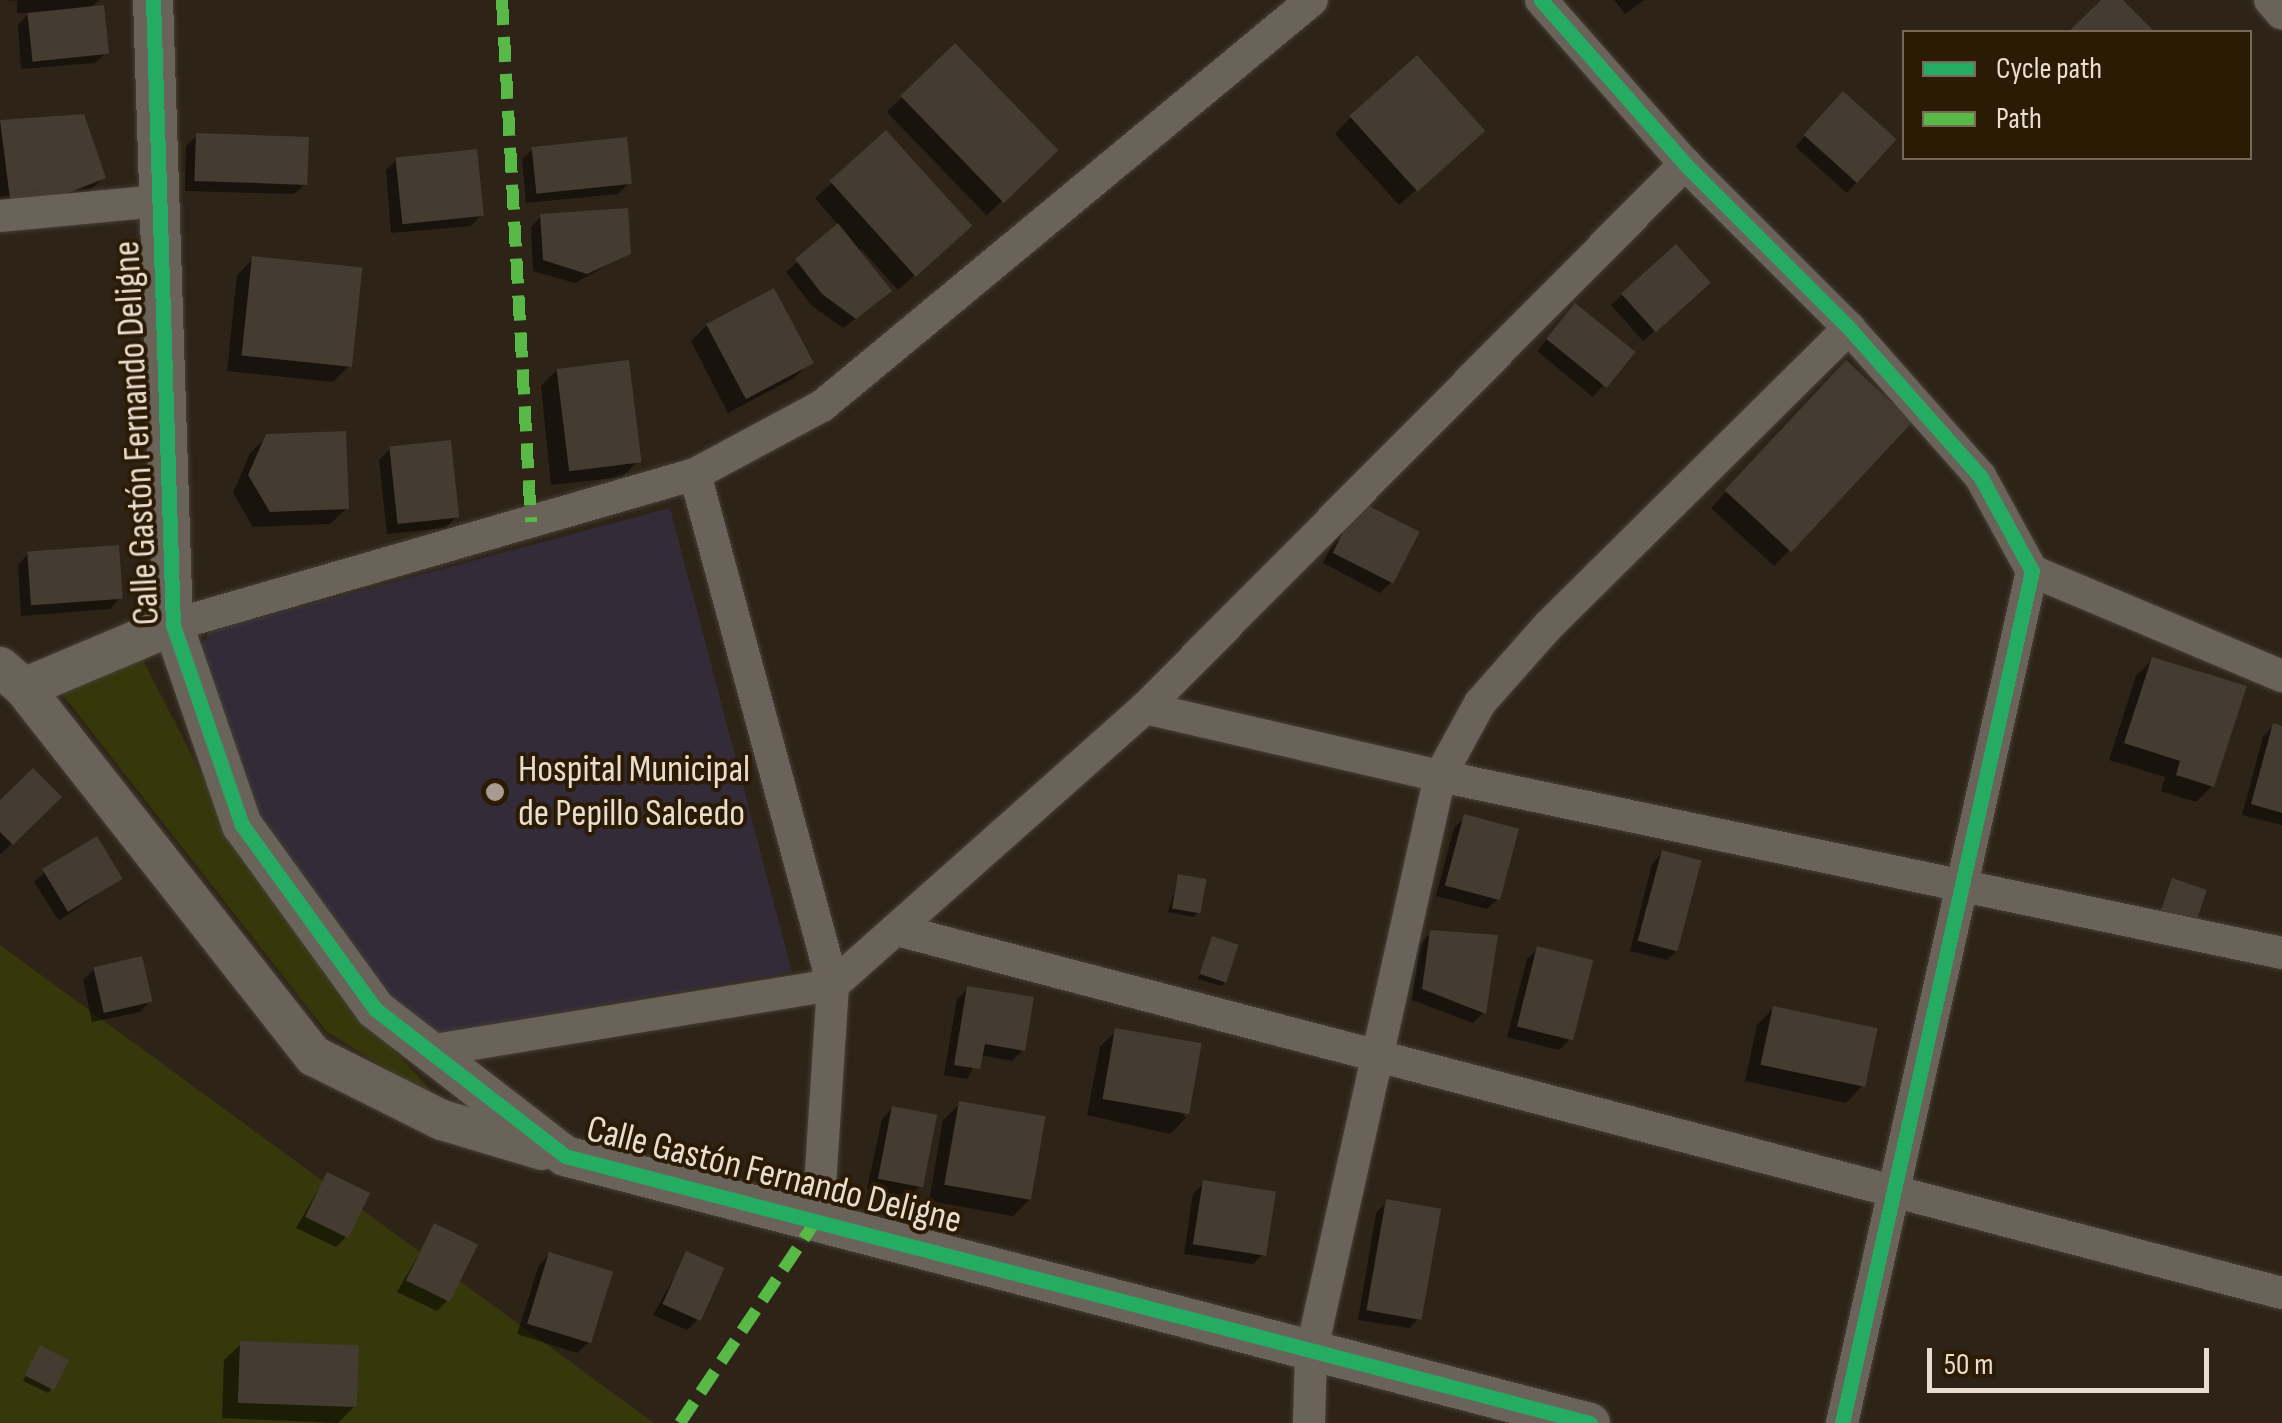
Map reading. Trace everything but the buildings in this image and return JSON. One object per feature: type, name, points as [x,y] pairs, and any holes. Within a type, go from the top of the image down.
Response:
[{"type":"street","name":"Calle Gastón Fernando Deligne","points":[[153,0],[173,625],[242,825],[375,1009],[565,1156],[818,1218],[1311,1353],[1590,1423]]},
{"type":"street","points":[[565,1156],[442,1120],[314,1056],[12,677],[173,625],[695,474],[822,406],[1312,0]]},
{"type":"street","points":[[1540,0],[1685,164],[1849,328],[1980,476],[2032,572],[2282,676]]},
{"type":"street","points":[[2270,0],[2282,14]]},
{"type":"street","points":[[429,1051],[833,985],[901,932],[1145,708],[1685,164]]},
{"type":"street","points":[[0,216],[159,201]]},
{"type":"street","points":[[1309,1423],[1311,1353],[1440,776],[1480,703],[1550,624],[1849,328]]},
{"type":"street","points":[[695,474],[833,985],[818,1218]]},
{"type":"street","points":[[1842,1423],[2032,572]]},
{"type":"street","points":[[1145,708],[1440,776],[1963,881],[2282,953]]},
{"type":"street","points":[[901,932],[2282,1293]]},
{"type":"shaded area","name":"Hospital Municipal de Pepillo Salcedo","points":[[670,508],[792,972],[441,1032],[403,1020],[262,833],[198,652],[210,631]]},
{"type":"shaded area","points":[[142,658],[202,775],[324,974],[444,1105],[326,1031],[59,690]]},
{"type":"shaded area","points":[[0,945],[654,1423],[0,1423]]},
{"type":"marked path","points":[[502,0],[531,522]]},
{"type":"marked path","points":[[680,1423],[818,1218]]},
{"type":"cycle path","points":[[153,0],[173,625],[242,825],[375,1009],[565,1156],[1590,1423]]},
{"type":"cycle path","points":[[1541,0],[1685,164],[1849,328],[1980,476],[2032,571],[1842,1423]]},
{"type":"place","name":"Hospital Municipal de Pepillo Salcedo","points":[[495,792]]}]
